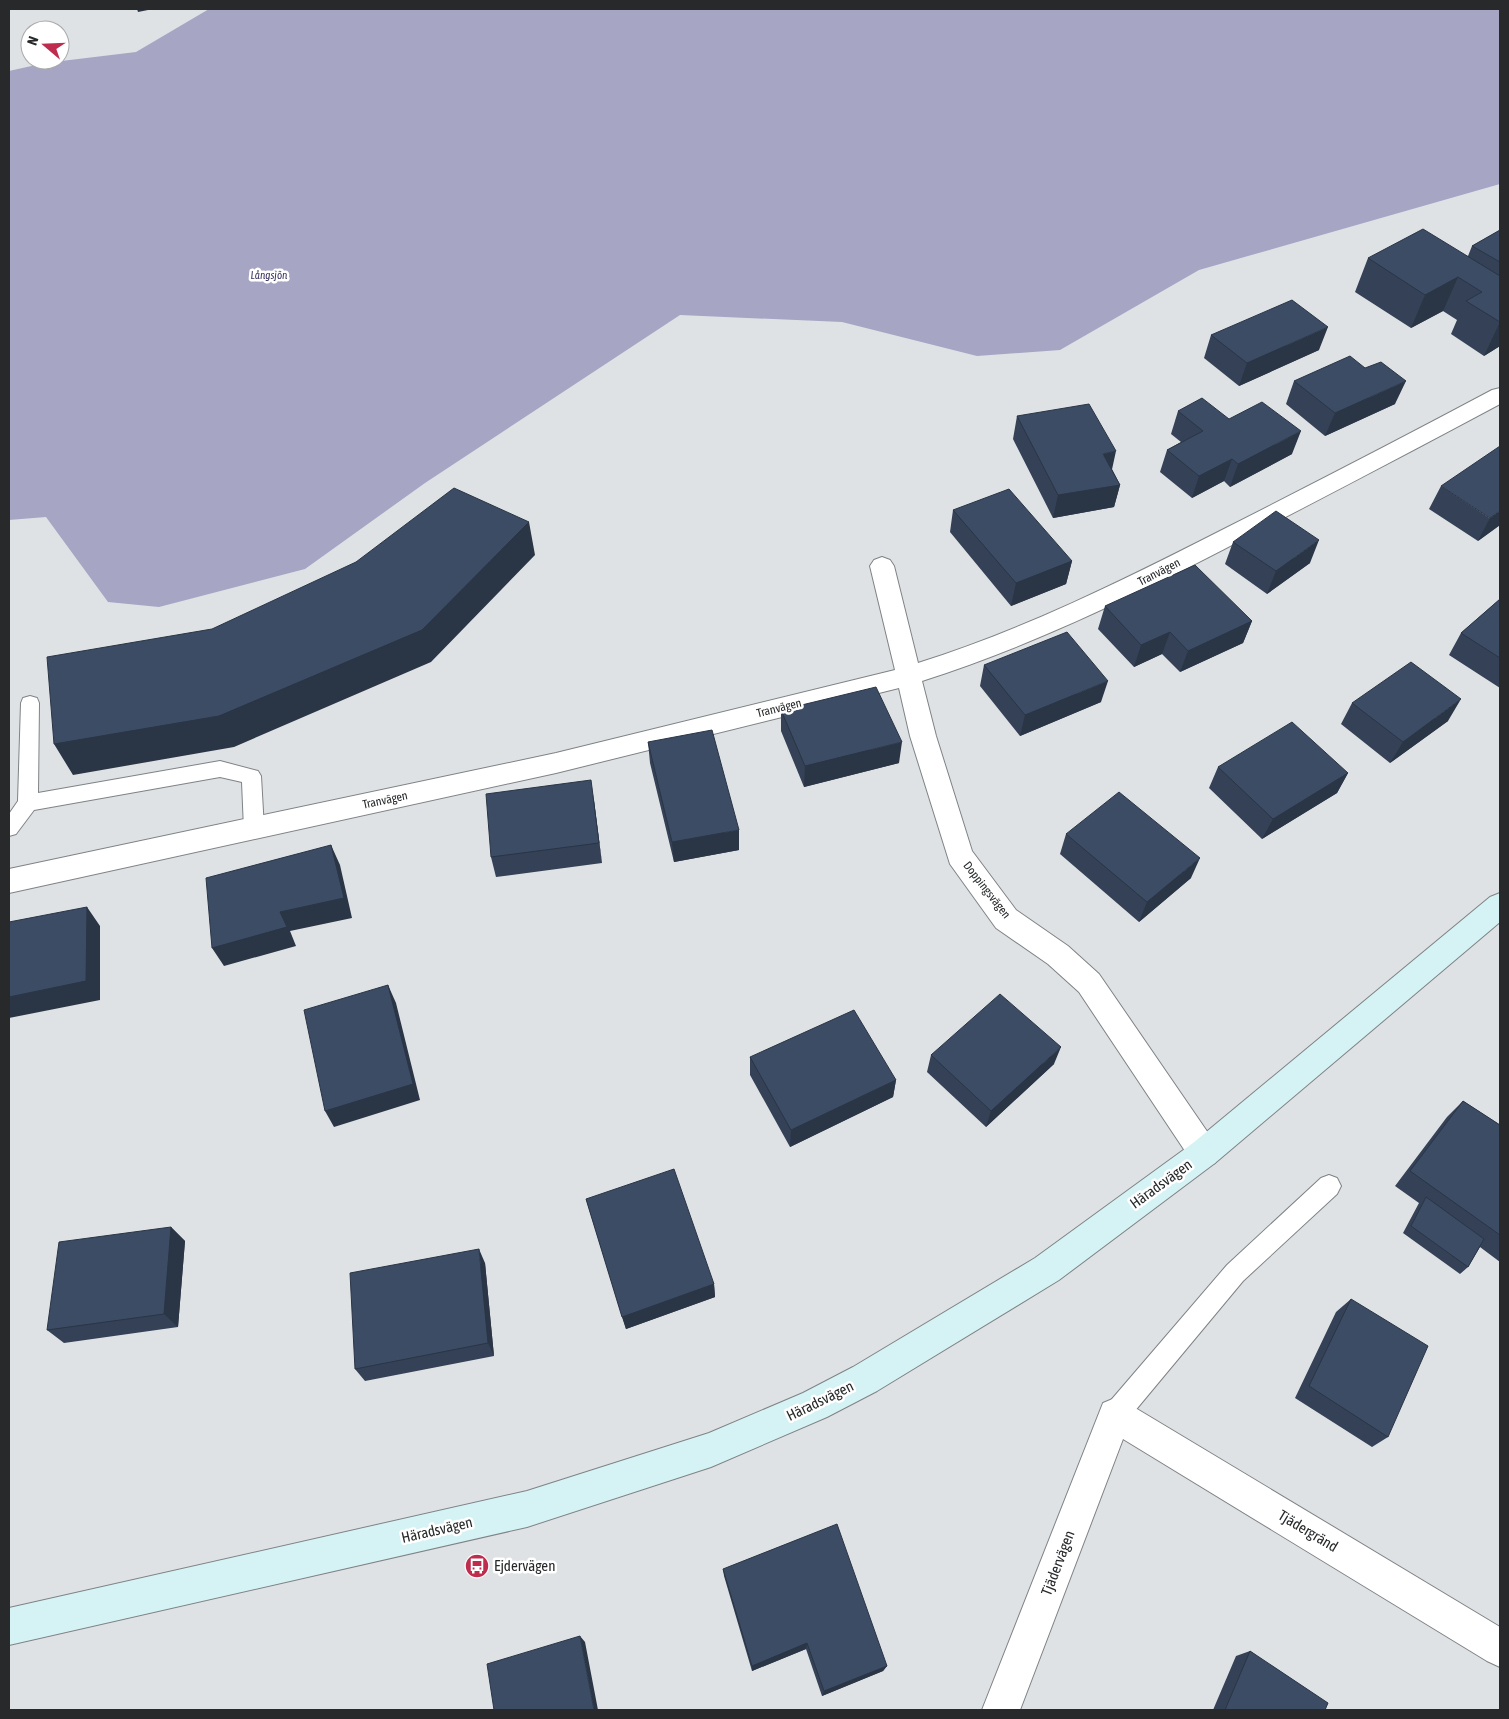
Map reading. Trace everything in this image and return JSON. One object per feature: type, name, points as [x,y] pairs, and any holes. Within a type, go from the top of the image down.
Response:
[{"type":"street","name":"Tranvägen","points":[[9,881],[556,763],[909,676],[960,661],[1084,609],[1321,490],[1500,395]]},
{"type":"street","name":"Doppingsvägen","points":[[882,566],[923,736],[960,856],[1006,919],[1058,955],[1090,983],[1204,1153]]},
{"type":"street","name":"Häradsvägen","points":[[9,1627],[527,1509],[711,1450],[815,1405],[865,1379],[1047,1269],[1204,1153],[1500,905]]},
{"type":"street","name":"Tjädergränd","points":[[1115,1415],[1500,1648]]},
{"type":"street","name":"Tjädervägen","points":[[1001,1710],[1115,1415]]},
{"type":"lane","points":[[9,828],[28,802],[30,704]]},
{"type":"lane","points":[[28,802],[220,768],[251,776],[254,829]]},
{"type":"lane","points":[[1115,1415],[1235,1273],[1329,1186]]},
{"type":"water","name":"Långsjön","points":[[209,9],[1500,9],[1500,184],[1199,270],[1060,350],[977,356],[842,322],[680,315],[425,483],[305,569],[159,607],[108,602],[46,517],[9,520],[9,71],[20,69],[70,70],[70,60],[136,52]]},
{"type":"building","points":[[1423,229],[1500,276],[1500,322],[1466,301],[1482,292],[1458,277],[1425,295],[1368,258]]},
{"type":"building","points":[[1500,230],[1500,262],[1472,246]]},
{"type":"building","points":[[1292,300],[1328,327],[1247,363],[1211,335]]},
{"type":"building","points":[[1350,356],[1365,368],[1381,362],[1406,381],[1335,413],[1294,381]]},
{"type":"building","points":[[1202,398],[1229,419],[1262,402],[1301,431],[1238,464],[1232,459],[1199,476],[1167,450],[1203,431],[1178,411]]},
{"type":"building","points":[[1089,404],[1116,451],[1103,454],[1120,485],[1058,495],[1017,416]]},
{"type":"building","points":[[1500,446],[1500,511],[1490,518],[1441,486]]},
{"type":"building","points":[[454,488],[529,522],[422,630],[219,716],[54,744],[47,657],[212,629],[356,562]]},
{"type":"building","points":[[1009,489],[1072,561],[1016,583],[953,510]]},
{"type":"building","points":[[1276,511],[1319,540],[1276,571],[1233,542]]},
{"type":"building","points":[[1195,565],[1252,621],[1188,651],[1170,632],[1141,645],[1105,606]]},
{"type":"building","points":[[1500,599],[1500,658],[1461,633]]},
{"type":"building","points":[[1067,632],[1108,681],[1025,715],[984,665]]},
{"type":"building","points":[[1411,662],[1461,699],[1403,742],[1352,703]]},
{"type":"building","points":[[876,687],[902,742],[805,766],[781,710]]},
{"type":"building","points":[[1292,722],[1348,773],[1273,819],[1218,767]]},
{"type":"building","points":[[712,730],[739,830],[672,842],[648,742]]},
{"type":"building","points":[[591,780],[599,843],[491,857],[486,794]]},
{"type":"building","points":[[1119,792],[1200,858],[1147,902],[1066,834]]},
{"type":"building","points":[[331,845],[344,898],[280,912],[287,927],[212,948],[206,878]]},
{"type":"building","points":[[87,907],[86,981],[9,997],[9,922]]},
{"type":"building","points":[[388,985],[413,1084],[325,1111],[304,1010]]},
{"type":"building","points":[[1000,994],[1061,1047],[991,1111],[931,1055]]},
{"type":"building","points":[[854,1010],[896,1080],[791,1130],[750,1057]]},
{"type":"building","points":[[1463,1101],[1500,1125],[1500,1235],[1410,1171]]},
{"type":"building","points":[[674,1169],[714,1284],[622,1317],[586,1199]]},
{"type":"building","points":[[1426,1197],[1484,1239],[1468,1267],[1411,1226]]},
{"type":"building","points":[[171,1227],[164,1314],[47,1330],[59,1242]]},
{"type":"building","points":[[479,1249],[488,1343],[355,1369],[350,1273]]},
{"type":"building","points":[[1351,1299],[1428,1346],[1388,1437],[1309,1386]]},
{"type":"building","points":[[837,1524],[887,1666],[824,1691],[807,1643],[752,1666],[723,1569]]},
{"type":"building","points":[[580,1636],[594,1710],[494,1710],[487,1664]]},
{"type":"building","points":[[1250,1651],[1328,1703],[1325,1710],[1225,1710]]},
{"type":"place","name":"Ejdervägen","points":[[477,1566]]}]
